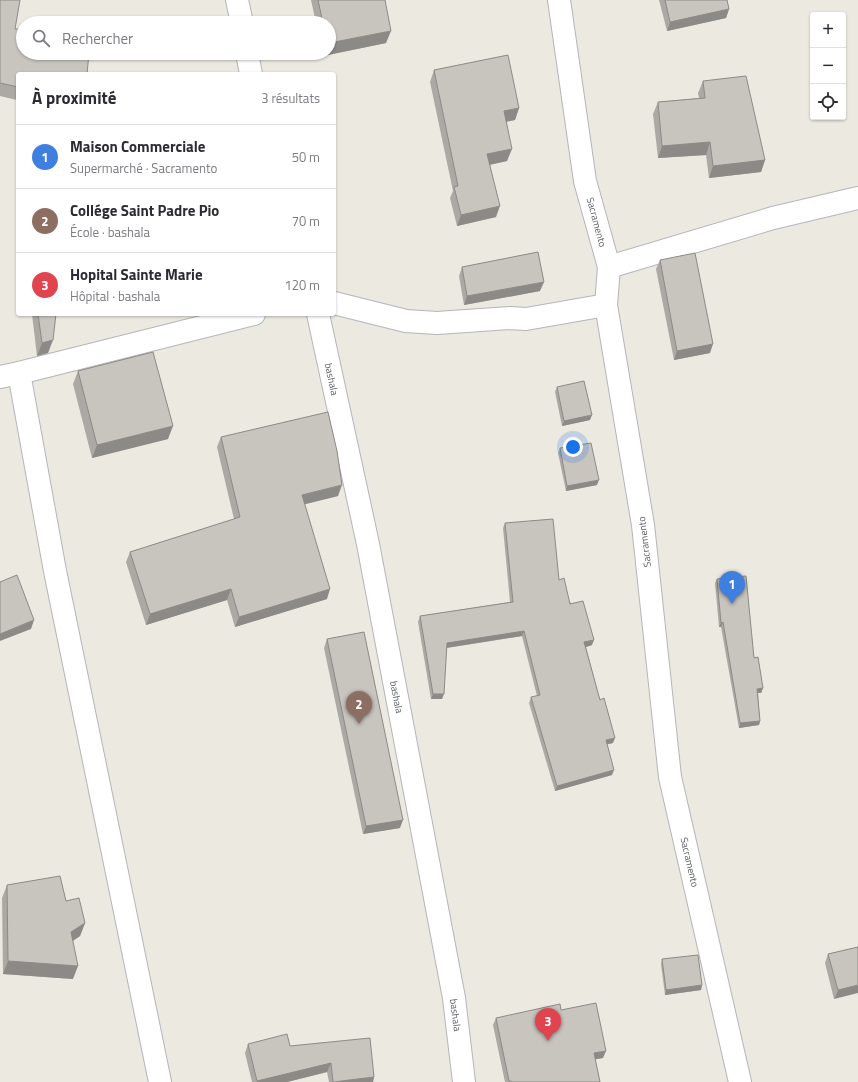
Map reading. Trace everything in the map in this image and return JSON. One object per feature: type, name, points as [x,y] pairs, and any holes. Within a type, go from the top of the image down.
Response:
[{"type":"street","points":[[238,0],[241,16]]},
{"type":"street","name":"Sacramento","points":[[559,0],[585,181],[609,267],[606,305],[643,525],[670,776],[740,1082]]},
{"type":"street","points":[[248,60],[251,72]]},
{"type":"street","points":[[609,267],[773,218],[858,198]]},
{"type":"street","points":[[336,303],[406,320],[437,323],[510,318],[526,319],[606,305]]},
{"type":"street","points":[[160,1082],[56,571],[10,375],[246,316]]},
{"type":"street","name":"bashala","points":[[318,316],[368,544],[454,998],[464,1082]]},
{"type":"building","points":[[0,0],[20,0],[17,16],[16,16],[15,29],[16,60],[88,60],[87,72],[16,72],[16,87],[0,83]]},
{"type":"building","points":[[318,0],[385,0],[391,31],[336,42],[336,16],[321,16]]},
{"type":"building","points":[[665,0],[727,0],[729,9],[670,22]]},
{"type":"building","points":[[508,55],[519,108],[504,111],[512,149],[487,154],[500,206],[461,215],[454,187],[458,186],[434,70]]},
{"type":"building","points":[[746,76],[765,160],[713,166],[710,142],[662,146],[658,102],[705,98],[703,81]]},
{"type":"building","points":[[538,252],[544,282],[467,296],[462,267]]},
{"type":"building","points":[[695,253],[713,344],[677,351],[660,260]]},
{"type":"building","points":[[38,316],[56,316],[53,340],[42,343]]},
{"type":"building","points":[[153,352],[173,426],[97,445],[78,371]]},
{"type":"building","points":[[584,381],[592,415],[564,421],[557,387]]},
{"type":"building","points":[[328,412],[337,451],[342,485],[302,495],[330,589],[239,617],[231,589],[150,614],[130,552],[240,517],[221,437]]},
{"type":"building","points":[[591,443],[599,480],[567,486],[560,448]]},
{"type":"building","points":[[553,519],[559,580],[564,578],[570,604],[583,601],[594,640],[584,642],[600,700],[604,698],[615,738],[606,740],[614,770],[557,786],[531,697],[540,695],[524,631],[447,643],[444,694],[433,694],[420,616],[513,602],[505,523]]},
{"type":"building","points":[[17,575],[34,620],[0,634],[0,582]]},
{"type":"building","points":[[746,576],[754,658],[758,657],[763,688],[757,689],[760,721],[740,723],[723,622],[721,623],[717,579]]},
{"type":"building","points":[[364,632],[403,820],[366,826],[327,639]]},
{"type":"building","points":[[60,876],[66,901],[79,898],[85,923],[71,932],[78,966],[8,961],[7,885]]},
{"type":"building","points":[[858,947],[858,985],[838,990],[828,954]]},
{"type":"building","points":[[698,955],[702,985],[666,990],[662,959]]},
{"type":"building","points":[[596,1003],[606,1051],[594,1053],[600,1082],[509,1081],[496,1018],[560,1004],[561,1010]]},
{"type":"building","points":[[287,1034],[290,1046],[370,1038],[374,1077],[333,1082],[331,1063],[257,1081],[248,1044]]},
{"type":"place","name":"Maison Commerciale","points":[[732,604]]},
{"type":"place","name":"Collége Saint Padre Pio","points":[[359,724]]},
{"type":"place","name":"Hopital Sainte Marie","points":[[548,1041]]}]
